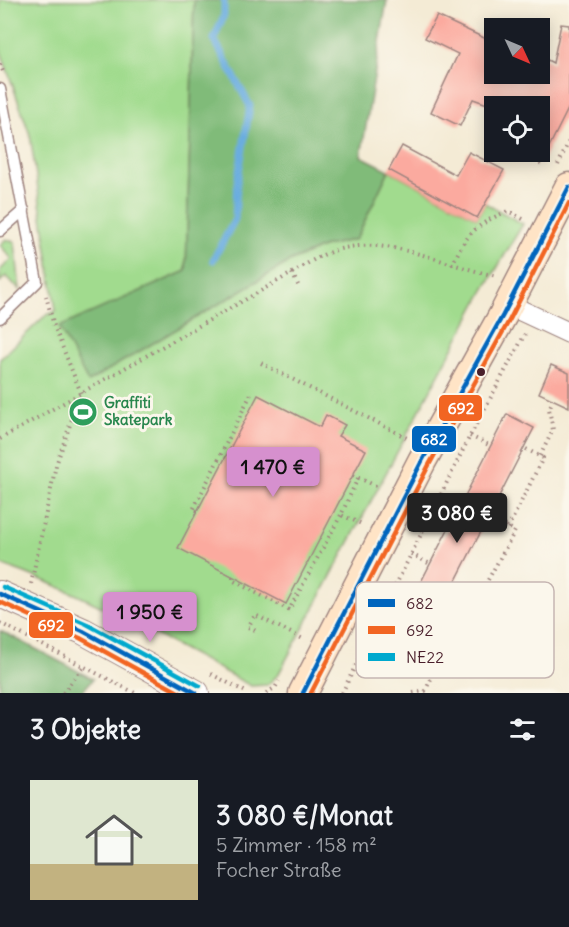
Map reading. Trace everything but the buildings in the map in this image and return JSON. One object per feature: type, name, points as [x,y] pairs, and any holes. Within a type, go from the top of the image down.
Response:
[{"type":"main road","points":[[360,582],[422,461],[521,310],[569,187]]},
{"type":"main road","points":[[303,693],[356,590]]},
{"type":"street","points":[[521,310],[569,333]]},
{"type":"street","points":[[11,598],[83,631],[196,693]]},
{"type":"lane","points":[[0,89],[40,285],[0,318]]},
{"type":"lane","points":[[0,231],[24,210]]},
{"type":"path","points":[[0,64],[4,75]]},
{"type":"path","points":[[452,265],[465,236],[495,216],[508,211],[528,221]]},
{"type":"path","points":[[0,439],[332,252],[363,246],[404,249],[452,265],[498,276]]},
{"type":"path","points":[[292,273],[300,289]]},
{"type":"path","points":[[11,598],[32,582],[56,465],[81,393],[40,285]]},
{"type":"path","points":[[397,582],[470,436],[521,310]]},
{"type":"path","points":[[261,363],[408,438]]},
{"type":"path","points":[[197,511],[194,510],[252,392]]},
{"type":"path","points":[[540,456],[553,430],[549,409],[554,400]]},
{"type":"path","points":[[470,436],[491,446]]},
{"type":"path","points":[[508,528],[543,458],[524,448]]},
{"type":"path","points":[[352,475],[381,488]]},
{"type":"path","points":[[233,577],[232,580],[289,610],[341,515],[358,478]]},
{"type":"path","points":[[434,507],[454,517]]},
{"type":"path","points":[[341,515],[362,525]]},
{"type":"path","points":[[487,582],[515,531],[489,517]]},
{"type":"path","points":[[411,554],[430,564]]},
{"type":"path","points":[[255,630],[248,627],[255,615],[303,639]]},
{"type":"path","points":[[0,623],[85,665],[135,693]]},
{"type":"path","points":[[63,693],[85,665]]},
{"type":"path","points":[[342,693],[356,665]]},
{"type":"path","points":[[413,693],[425,691],[432,678]]},
{"type":"green space","points":[[0,0],[194,0],[186,271],[60,327],[88,382],[289,262],[322,247],[356,239],[389,170],[477,218],[485,203],[523,224],[484,290],[278,675],[267,685],[251,686],[97,604],[0,564],[0,359],[45,316],[56,311],[30,135],[0,49]]},
{"type":"green space","points":[[194,0],[387,0],[361,156],[389,170],[356,239],[322,247],[289,262],[88,382],[59,327],[186,271]]},
{"type":"green space","points":[[6,239],[15,242],[20,290],[6,276],[0,282],[0,270],[12,259],[0,245]]},
{"type":"green space","points":[[0,631],[93,679],[81,693],[0,693]]},
{"type":"waterway","points":[[213,260],[235,219],[237,183],[250,106],[214,39],[224,15],[224,0]]},
{"type":"transit line","name":"682","points":[[360,582],[569,187]]},
{"type":"transit line","name":"692","points":[[368,582],[429,465],[510,319],[569,203]]},
{"type":"transit line","name":"NE22","points":[[3,587],[87,624],[200,686]]},
{"type":"transit line","name":"682","points":[[303,693],[356,590]]},
{"type":"transit line","name":"682","points":[[0,594],[83,631],[196,693]]},
{"type":"transit line","name":"692","points":[[0,602],[80,638],[180,693]]},
{"type":"transit line","name":"692","points":[[311,693],[356,606]]},
{"type":"place","name":"Graffiti Skatepark","points":[[83,412]]}]
